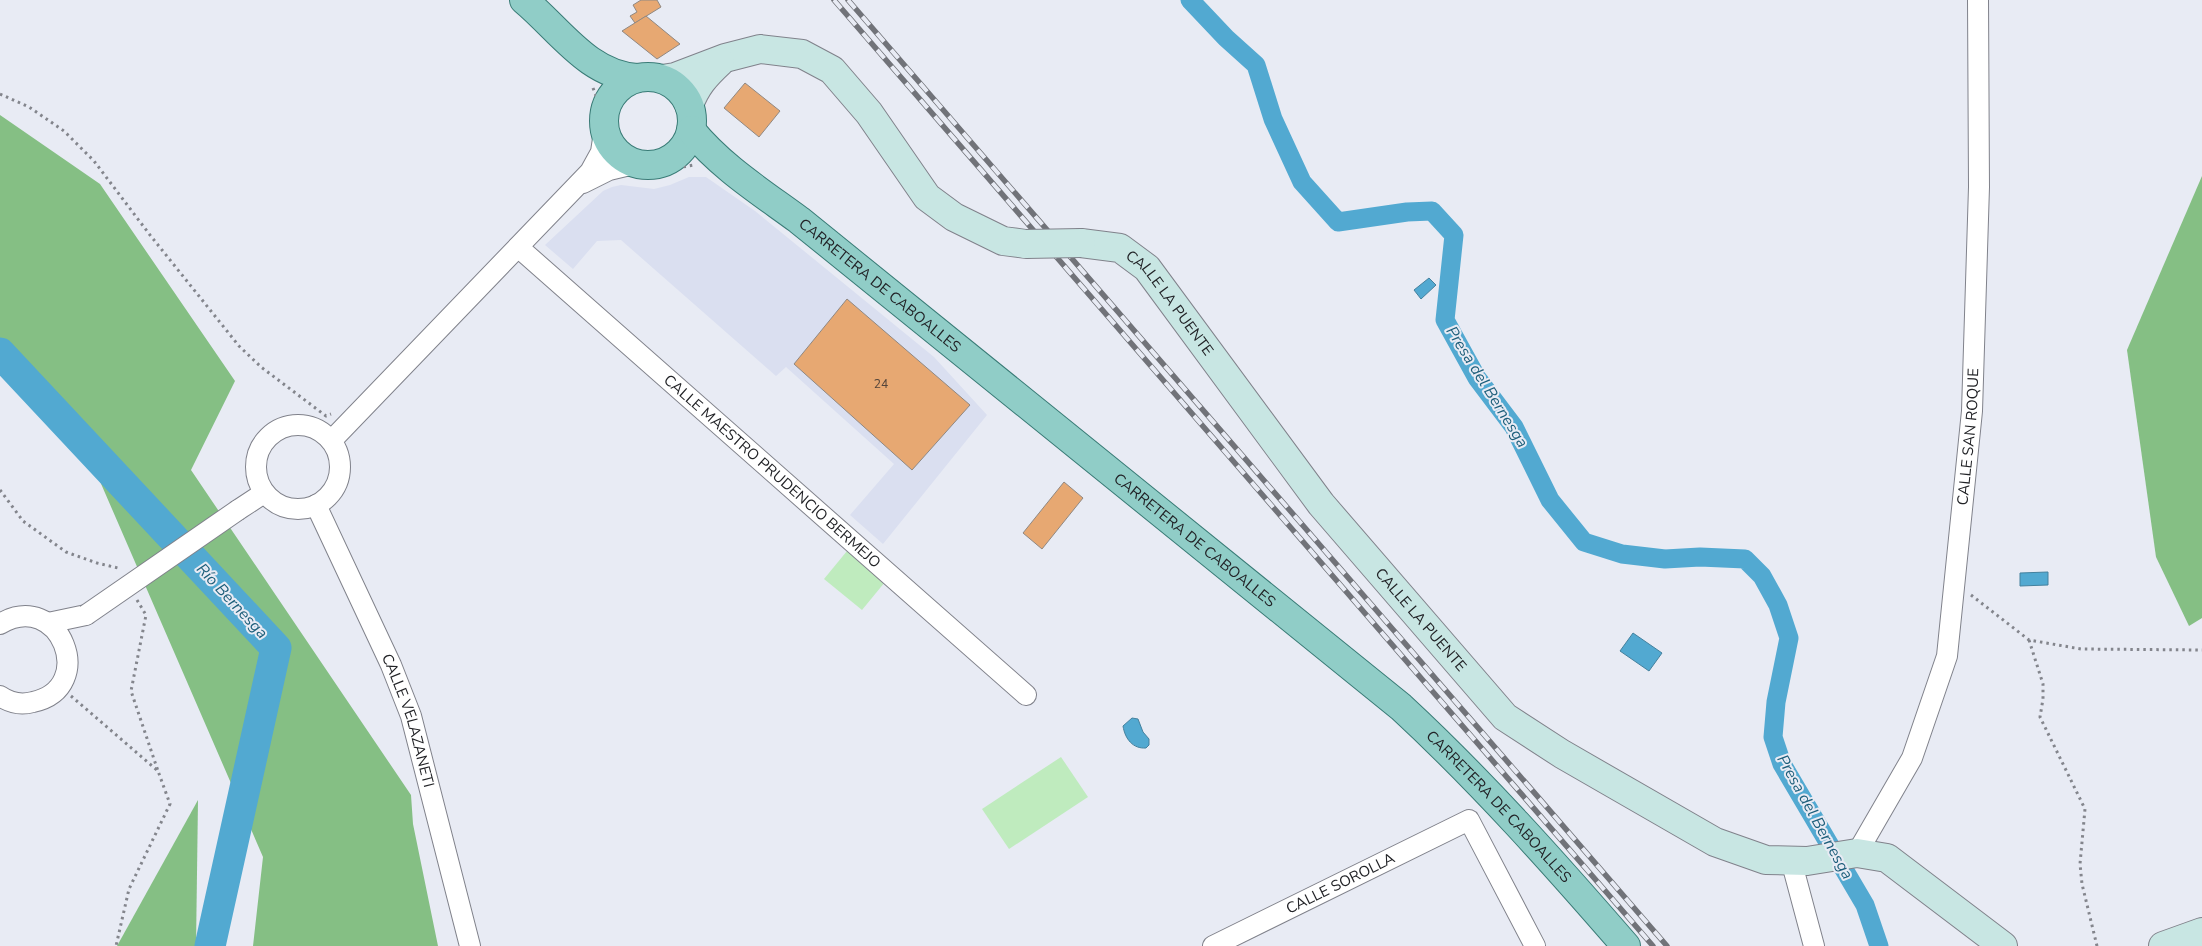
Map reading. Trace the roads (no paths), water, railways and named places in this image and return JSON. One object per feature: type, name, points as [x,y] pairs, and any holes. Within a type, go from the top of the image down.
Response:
[{"type":"main road","name":"CARRETERA DE CABOALLES","points":[[524,0],[588,60],[658,98],[731,171],[799,220],[1401,706],[1450,752],[1495,799],[1626,946]]},
{"type":"main road","points":[[626,165],[603,140],[604,112],[658,98],[682,150],[675,162]]},
{"type":"main road","name":"CARRETERA DE CABOALLES","points":[[626,165],[644,166],[697,160],[731,171]]},
{"type":"street","name":"CALLE SAN ROQUE","points":[[1852,854],[1912,758],[1947,656],[1972,411],[1979,188],[1978,0]]},
{"type":"street","name":"CALLE LA PUENTE","points":[[658,98],[725,58],[760,49],[802,54],[832,70],[869,113],[927,197],[954,217],[1003,241],[1026,244],[1080,244],[1120,248],[1147,268],[1321,504],[1505,717],[1562,754],[1715,842],[1766,860],[1821,859],[1852,854]]},
{"type":"street","points":[[332,440],[590,172],[603,140]]},
{"type":"street","points":[[577,186],[608,170],[626,165]]},
{"type":"street","name":"CALLE MAESTRO PRUDENCIO BERMEJO","points":[[518,247],[1026,694]]},
{"type":"street","points":[[296,424],[310,426],[322,431],[332,440],[338,451],[341,464],[340,476],[335,488],[327,498],[316,505],[302,509],[288,508],[275,503],[264,493],[258,481],[255,468],[257,455],[262,443],[272,433],[283,426],[296,424]]},
{"type":"street","points":[[48,624],[86,615],[264,493]]},
{"type":"street","name":"CALLE VELAZANETI","points":[[316,505],[391,665],[411,716],[470,946]]},
{"type":"street","points":[[66,648],[86,615]]},
{"type":"street","points":[[0,624],[21,617],[35,618],[48,624],[62,638],[66,648],[67,668],[59,686],[50,695],[33,702],[14,703],[1,698]]},
{"type":"street","name":"CALLE SOROLLA","points":[[1213,946],[1469,820],[1534,946]]},
{"type":"street","points":[[1852,854],[1887,858],[2003,946]]},
{"type":"street","points":[[1791,860],[1814,946]]},
{"type":"street","points":[[2163,946],[2202,932]]},
{"type":"water","points":[[1429,278],[1436,285],[1421,299],[1414,290]]},
{"type":"water","points":[[2048,572],[2048,585],[2020,586],[2020,573]]},
{"type":"water","points":[[1633,633],[1662,653],[1649,671],[1620,651]]},
{"type":"water","points":[[1132,718],[1138,719],[1143,732],[1149,739],[1149,745],[1146,748],[1137,747],[1130,742],[1126,735],[1123,726]]},
{"type":"waterway","name":"Presa del Bernesga","points":[[1190,0],[1226,38],[1256,65],[1273,119],[1302,182],[1338,222],[1407,212],[1432,211],[1454,235],[1445,320],[1477,378],[1514,427],[1550,500],[1584,542],[1622,554],[1665,559],[1700,557],[1745,559],[1762,576],[1778,605],[1789,638],[1776,702],[1773,737],[1782,764],[1865,905],[1879,946]]},
{"type":"waterway","name":"Río Bernesga","points":[[0,353],[276,648],[210,946]]},
{"type":"railway","points":[[834,0],[1653,946]]},
{"type":"railway","points":[[848,0],[1667,946]]}]
